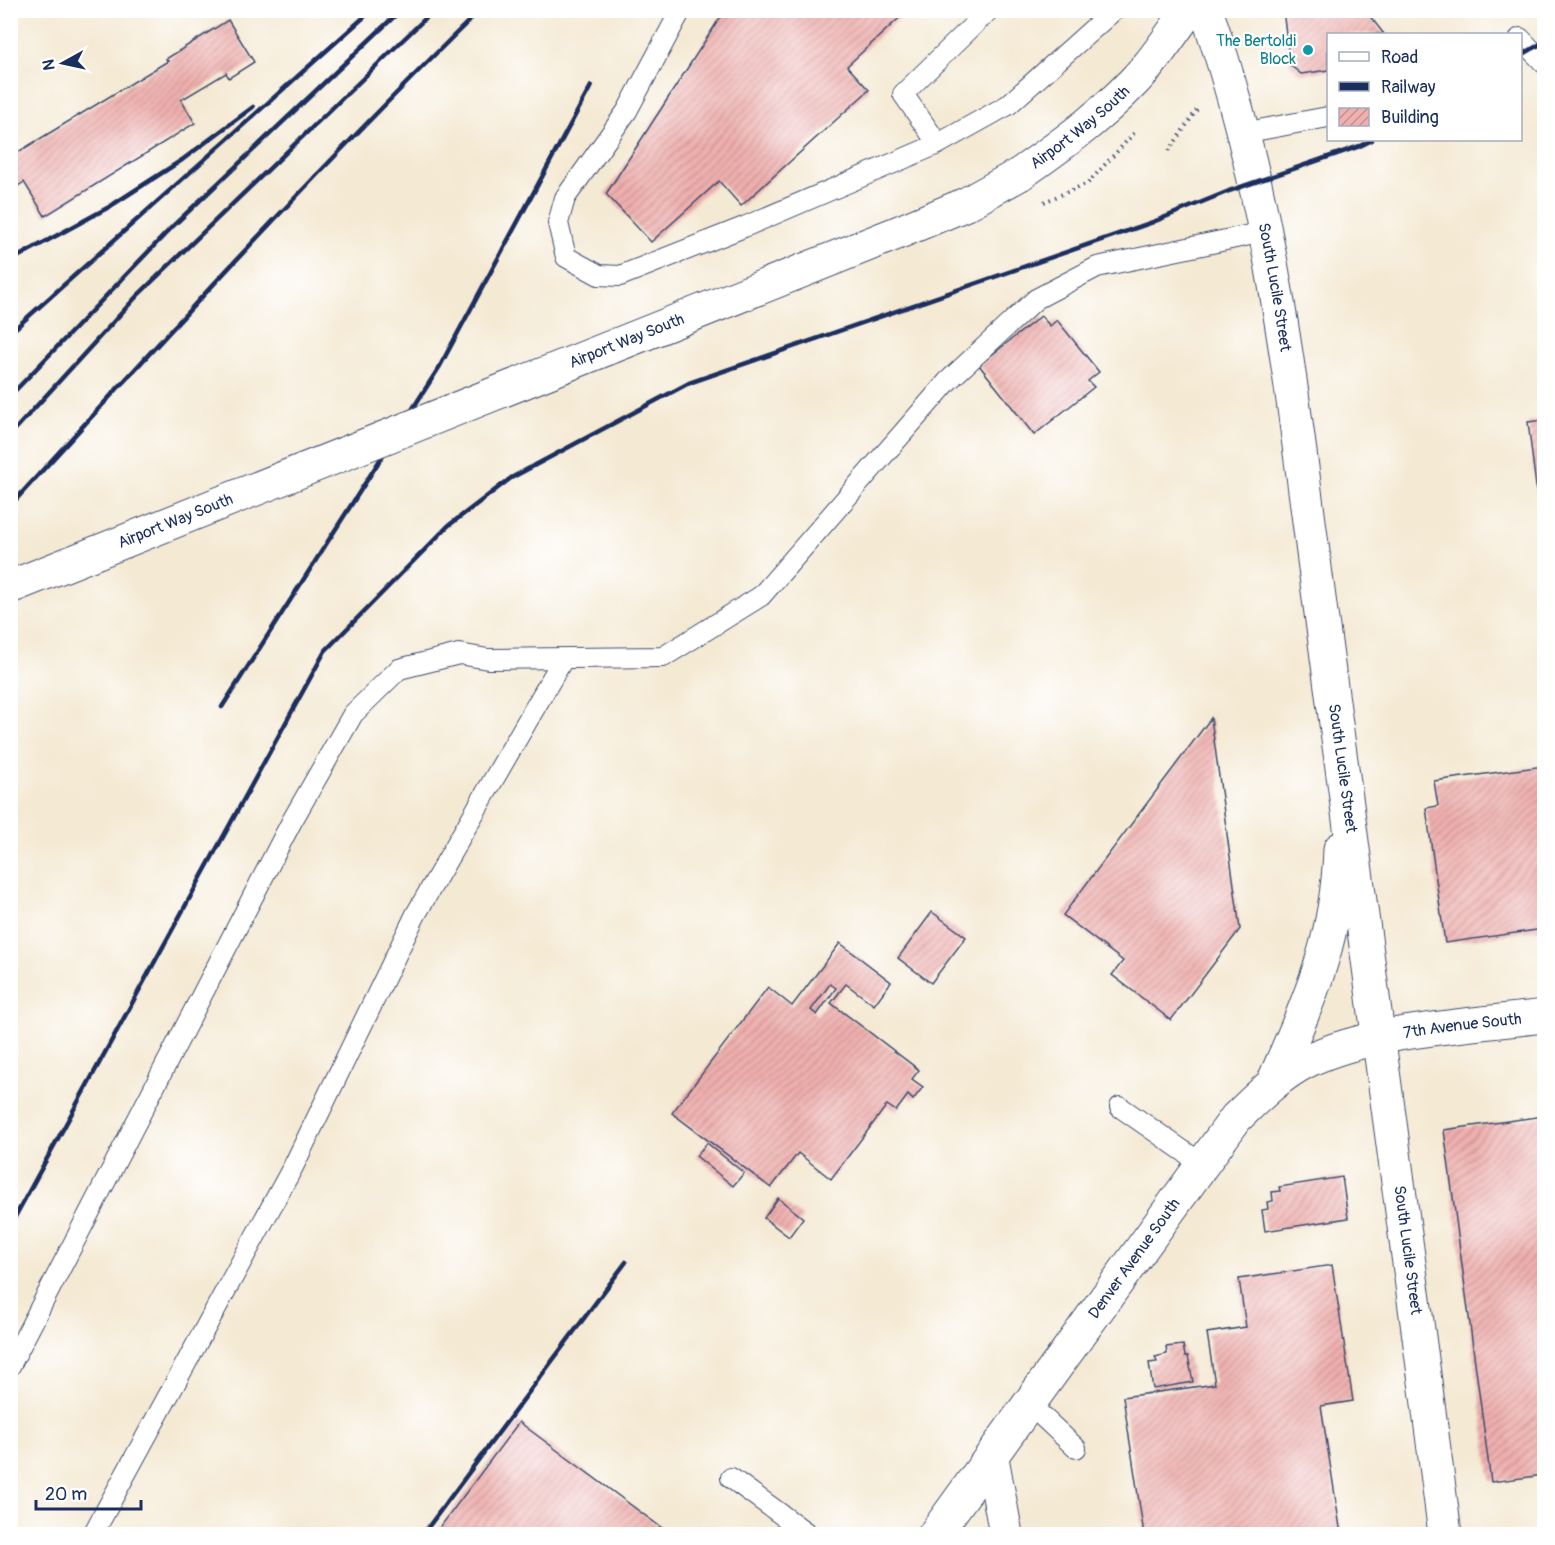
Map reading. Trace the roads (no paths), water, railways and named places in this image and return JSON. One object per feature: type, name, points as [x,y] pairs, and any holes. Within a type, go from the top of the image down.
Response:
[{"type":"street","name":"Airport Way South","points":[[10,586],[966,204],[1020,174],[1071,138],[1111,104],[1147,66],[1189,10]]},
{"type":"street","name":"South Lucile Street","points":[[1206,10],[1227,68],[1244,133],[1281,317],[1380,1038],[1445,1534]]},
{"type":"street","points":[[1273,1083],[1313,990],[1327,950],[1335,910],[1343,772]]},
{"type":"street","name":"7th Avenue South","points":[[1380,1038],[1545,1016]]},
{"type":"street","name":"Denver Avenue South","points":[[935,1534],[1236,1118],[1273,1083],[1305,1062],[1335,1048],[1380,1038]]},
{"type":"street","points":[[992,1458],[1006,1534]]},
{"type":"lane","points":[[681,10],[627,111],[565,198],[558,223],[566,257],[599,275],[620,276],[744,227],[938,144],[1008,105],[1114,10]]},
{"type":"lane","points":[[938,144],[903,93],[990,10]]},
{"type":"lane","points":[[1522,39],[1545,63]]},
{"type":"lane","points":[[1244,133],[1327,117]]},
{"type":"lane","points":[[10,1366],[292,821],[353,714],[399,669],[459,654],[488,659],[663,657],[761,596],[948,381],[1036,299],[1097,267],[1264,232]]},
{"type":"lane","points":[[93,1534],[294,1165],[416,914],[563,659]]},
{"type":"lane","points":[[1120,1107],[1202,1164]]},
{"type":"lane","points":[[1029,1404],[1076,1448]]},
{"type":"lane","points":[[731,1478],[808,1534]]},
{"type":"railway","points":[[10,333],[372,10]]},
{"type":"railway","points":[[10,396],[173,226],[401,10]]},
{"type":"railway","points":[[10,435],[137,296],[434,10]]},
{"type":"railway","points":[[10,506],[300,193],[480,10]]},
{"type":"railway","points":[[1522,55],[1544,42]]},
{"type":"railway","points":[[222,707],[440,366],[591,86]]},
{"type":"railway","points":[[10,261],[109,207],[182,160],[253,107]]},
{"type":"railway","points":[[10,1226],[325,651],[448,526],[511,478],[689,383],[1153,222],[1229,191],[1370,141]]},
{"type":"railway","points":[[423,1534],[626,1262]]},
{"type":"place","name":"The Bertoldi Block","points":[[1308,50]]}]
